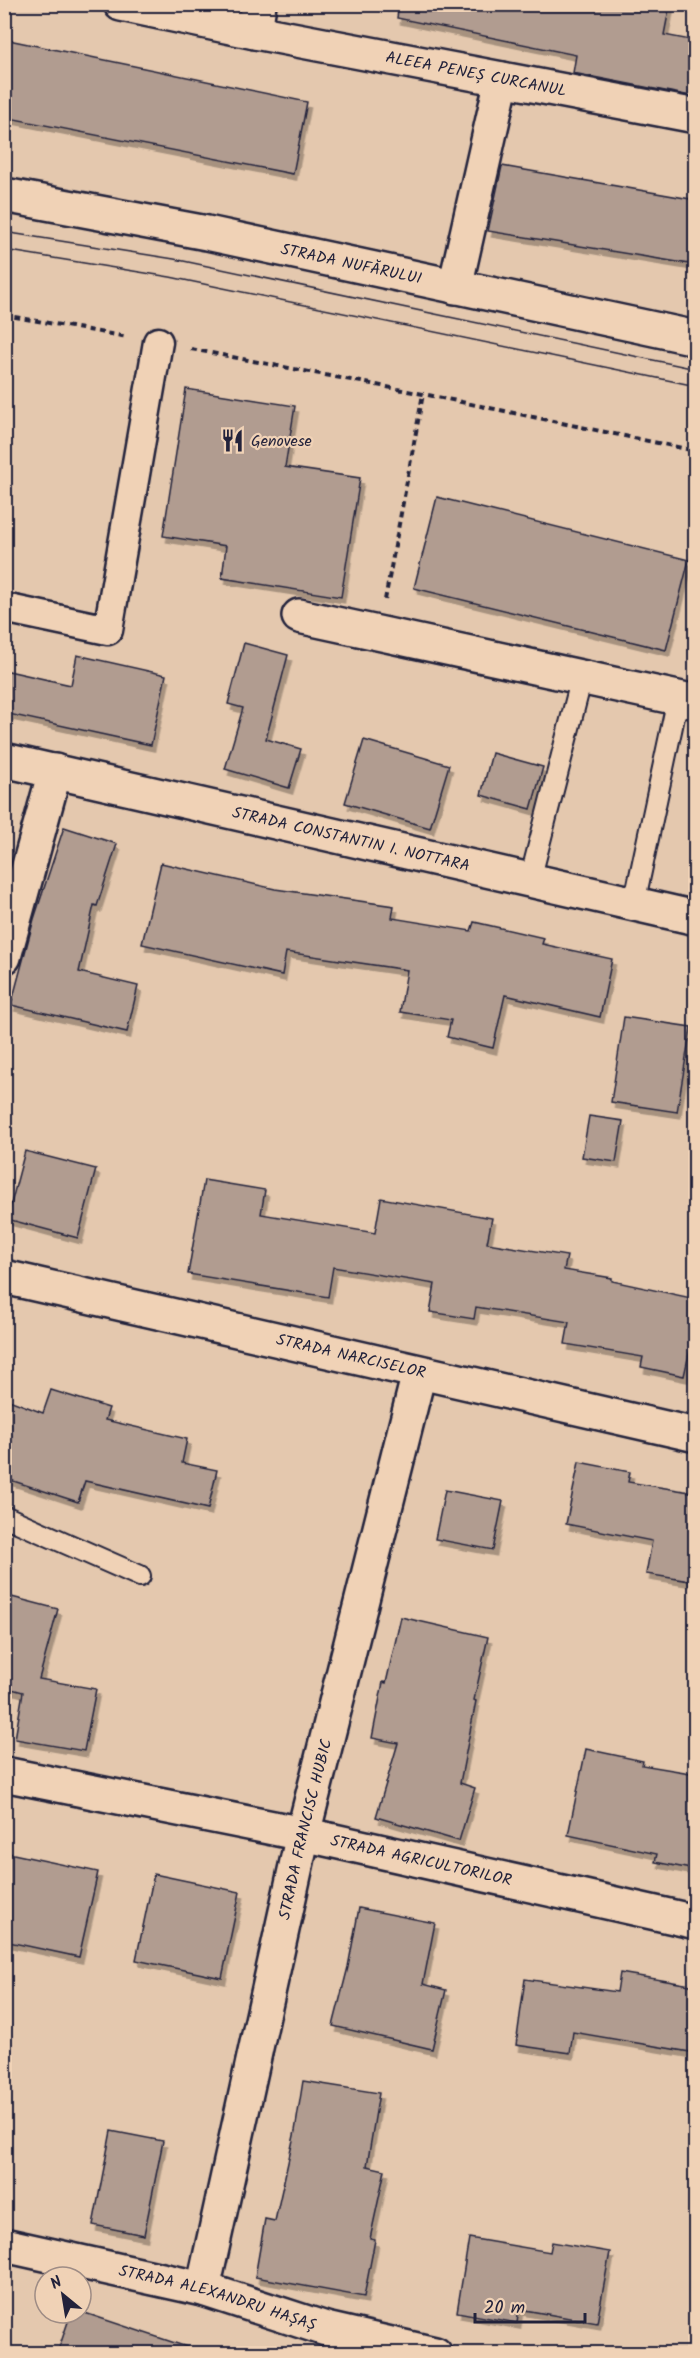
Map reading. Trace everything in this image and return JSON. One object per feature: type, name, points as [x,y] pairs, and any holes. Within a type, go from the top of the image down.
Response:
[{"type":"street","name":"ALEEA PENEȘ CURCANUL","points":[[121,4],[257,18],[502,79],[696,116]]},
{"type":"street","points":[[455,287],[502,79]]},
{"type":"street","name":"STRADA NUFĂRULUI","points":[[4,195],[207,233],[696,338]]},
{"type":"street","points":[[4,608],[108,630],[158,342]]},
{"type":"street","points":[[299,616],[687,700]]},
{"type":"street","name":"STRADA CONSTANTIN I. NOTTARA","points":[[4,760],[696,918]]},
{"type":"street","points":[[4,957],[55,771]]},
{"type":"street","name":"STRADA NARCISELOR","points":[[4,1277],[696,1436]]},
{"type":"street","name":"STRADA FRANCISC HUBIC","points":[[203,2289],[303,1834],[419,1373]]},
{"type":"street","name":"STRADA AGRICULTORILOR","points":[[4,1774],[303,1834],[696,1922]]},
{"type":"street","name":"STRADA ALEXANDRU HAȘAȘ","points":[[4,2245],[203,2289],[320,2341],[435,2354]]},
{"type":"lane","points":[[530,880],[582,677]]},
{"type":"lane","points":[[634,904],[687,700]]},
{"type":"lane","points":[[4,1516],[140,1576]]},
{"type":"path","points":[[4,315],[158,342],[423,394],[696,452]]},
{"type":"path","points":[[379,633],[423,394]]},
{"type":"building","points":[[399,4],[670,4],[664,35],[696,41],[696,97],[573,73],[576,55],[397,18]]},
{"type":"building","points":[[4,39],[307,102],[293,174],[4,117]]},
{"type":"building","points":[[502,166],[696,200],[696,265],[488,231]]},
{"type":"building","points":[[186,389],[295,406],[285,467],[360,478],[341,597],[222,578],[226,546],[163,536]]},
{"type":"building","points":[[437,497],[689,560],[666,650],[414,588]]},
{"type":"building","points":[[244,643],[288,655],[266,739],[301,749],[289,788],[225,769],[243,708],[228,704]]},
{"type":"building","points":[[77,655],[166,675],[151,745],[4,713],[4,670],[71,685]]},
{"type":"building","points":[[364,740],[449,765],[430,828],[345,803]]},
{"type":"building","points":[[492,753],[543,767],[531,809],[481,795]]},
{"type":"building","points":[[64,827],[117,844],[97,906],[94,905],[79,972],[138,986],[127,1032],[11,1005],[34,919]]},
{"type":"building","points":[[161,863],[275,889],[394,906],[392,918],[471,931],[474,922],[544,938],[542,944],[612,959],[600,1017],[505,995],[493,1048],[447,1037],[451,1020],[400,1012],[407,970],[286,952],[282,975],[142,944]]},
{"type":"building","points":[[624,1017],[691,1027],[677,1112],[611,1102]]},
{"type":"building","points":[[589,1116],[623,1121],[616,1162],[582,1157]]},
{"type":"building","points":[[25,1151],[96,1169],[78,1238],[7,1219]]},
{"type":"building","points":[[204,1180],[265,1190],[261,1214],[375,1233],[381,1198],[492,1218],[487,1243],[567,1256],[564,1270],[612,1278],[612,1281],[696,1299],[696,1323],[684,1376],[641,1367],[643,1357],[565,1344],[569,1322],[476,1307],[474,1319],[430,1312],[435,1284],[333,1267],[328,1297],[188,1274]]},
{"type":"building","points":[[51,1390],[109,1408],[105,1420],[187,1439],[182,1463],[217,1470],[208,1509],[85,1481],[78,1502],[4,1478],[4,1398],[43,1413]]},
{"type":"building","points":[[579,1462],[630,1472],[628,1482],[696,1493],[696,1582],[646,1574],[652,1541],[566,1524]]},
{"type":"building","points":[[445,1490],[503,1501],[493,1550],[435,1539]]},
{"type":"building","points":[[4,1595],[58,1609],[39,1679],[96,1689],[84,1751],[15,1739],[23,1692],[4,1687]]},
{"type":"building","points":[[401,1617],[488,1637],[474,1700],[476,1701],[460,1783],[475,1788],[459,1841],[376,1817],[398,1743],[372,1738],[383,1682],[386,1683]]},
{"type":"building","points":[[586,1749],[643,1761],[642,1765],[696,1774],[696,1870],[655,1862],[657,1854],[568,1835]]},
{"type":"building","points":[[4,1852],[98,1872],[79,1957],[4,1941]]},
{"type":"building","points":[[154,1874],[240,1892],[222,1978],[136,1960]]},
{"type":"building","points":[[359,1908],[435,1923],[423,1984],[446,1990],[432,2049],[333,2026],[348,1967]]},
{"type":"building","points":[[620,1973],[696,1986],[696,2053],[573,2032],[570,2053],[516,2045],[525,1979],[617,1992]]},
{"type":"building","points":[[303,2081],[379,2093],[367,2166],[385,2170],[370,2239],[375,2240],[364,2297],[255,2277],[265,2219],[275,2221],[295,2131]]},
{"type":"building","points":[[111,2131],[163,2141],[144,2235],[93,2225]]},
{"type":"building","points":[[469,2238],[550,2252],[552,2242],[610,2252],[597,2323],[519,2309],[517,2323],[457,2312]]},
{"type":"building","points":[[93,2316],[190,2348],[189,2354],[57,2354],[67,2325],[93,2325]]},
{"type":"tram line","points":[[4,232],[174,259],[696,369]]},
{"type":"tram line","points":[[4,250],[170,277],[696,386]]},
{"type":"place","name":"Genovese","points":[[233,441]]}]
